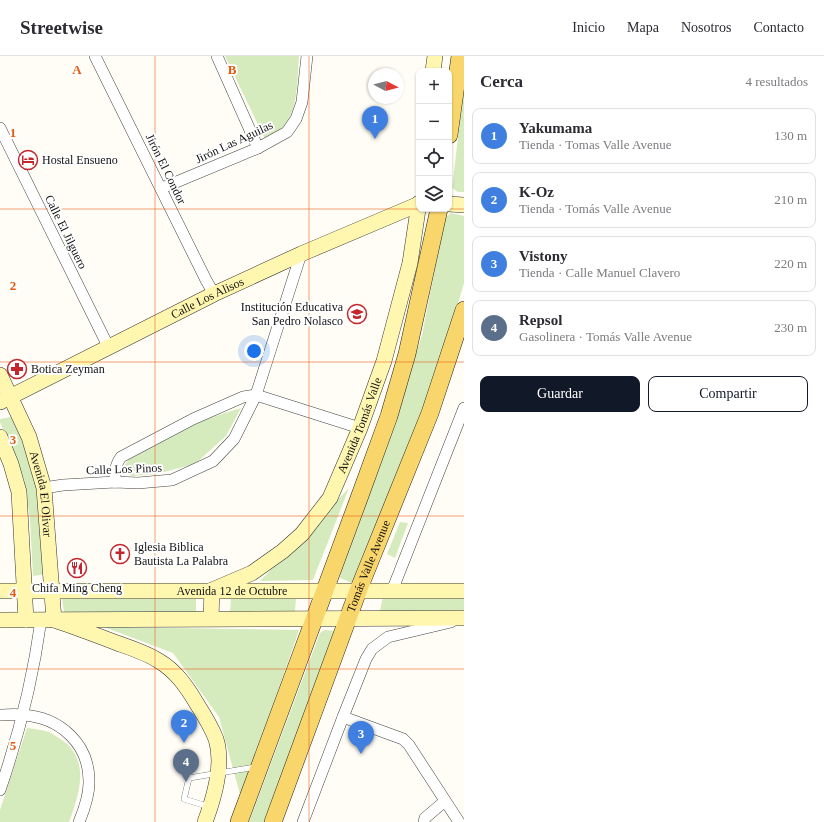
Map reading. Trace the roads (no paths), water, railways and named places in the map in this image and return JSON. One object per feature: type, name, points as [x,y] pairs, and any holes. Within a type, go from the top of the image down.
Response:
[{"type":"main road","points":[[433,68],[435,56]]},
{"type":"main road","points":[[452,113],[460,56]]},
{"type":"main road","points":[[452,204],[464,205]]},
{"type":"main road","name":"Calle Los Alisos","points":[[5,400],[214,294],[302,254],[416,205]]},
{"type":"main road","name":"Avenida Tomás Valle","points":[[212,590],[252,573],[283,551],[302,534],[330,498],[373,395],[410,264],[418,212]]},
{"type":"main road","points":[[239,822],[366,480],[388,416],[403,368],[418,310],[438,212]]},
{"type":"main road","name":"Tomás Valle Avenue","points":[[274,822],[358,591],[430,413],[464,310]]},
{"type":"main road","name":"Avenida El Olivar","points":[[0,375],[5,400],[29,436],[44,488],[53,590],[48,620]]},
{"type":"main road","name":"Avenida El Olivar","points":[[0,437],[11,464],[19,492],[26,620]]},
{"type":"main road","points":[[212,590],[212,618]]},
{"type":"main road","name":"Avenida 12 de Octubre","points":[[0,591],[464,591]]},
{"type":"main road","points":[[0,620],[464,618]]},
{"type":"main road","points":[[48,620],[136,650],[159,661],[178,676],[192,694],[216,739],[219,762],[211,807],[205,822]]},
{"type":"street","name":"Jirón El Condor","points":[[95,56],[214,294]]},
{"type":"street","points":[[217,56],[258,148]]},
{"type":"street","name":"Jirón Las Aguilas","points":[[162,188],[258,148],[287,132],[296,119],[302,102],[307,56]]},
{"type":"street","name":"Calle El Jilguero","points":[[0,128],[109,348]]},
{"type":"street","name":"Calle Los Pinos","points":[[44,488],[63,485],[115,482],[138,483],[172,480],[209,464],[234,439],[256,395],[302,254]]},
{"type":"street","points":[[115,482],[115,468],[117,462],[122,456],[193,419],[243,397],[256,395],[360,428]]},
{"type":"street","points":[[392,591],[464,408]]},
{"type":"street","points":[[304,822],[343,717],[366,659],[372,649],[388,637],[464,618]]},
{"type":"street","points":[[0,790],[23,715],[37,644],[48,620]]},
{"type":"street","points":[[0,715],[23,715],[47,721],[61,728],[74,738],[83,750],[88,766],[89,784],[86,802],[79,822]]},
{"type":"street","points":[[343,717],[402,739],[409,745],[458,822]]},
{"type":"street","points":[[424,822],[426,818],[445,801]]},
{"type":"lane","points":[[211,807],[184,799],[188,778],[260,766]]},
{"type":"place","name":"Yakumama","points":[[375,139]]},
{"type":"place","name":"Hostal Ensueno","points":[[28,160]]},
{"type":"place","name":"Institución Educativa San Pedro Nolasco","points":[[357,314]]},
{"type":"place","name":"Botica Zeyman","points":[[17,369]]},
{"type":"place","name":"Iglesia Biblica Bautista La Palabra","points":[[120,554]]},
{"type":"place","name":"Chifa Ming Cheng","points":[[77,568]]},
{"type":"place","name":"K-Oz","points":[[184,743]]},
{"type":"place","name":"Vistony","points":[[361,754]]},
{"type":"place","name":"Repsol","points":[[186,782]]}]
